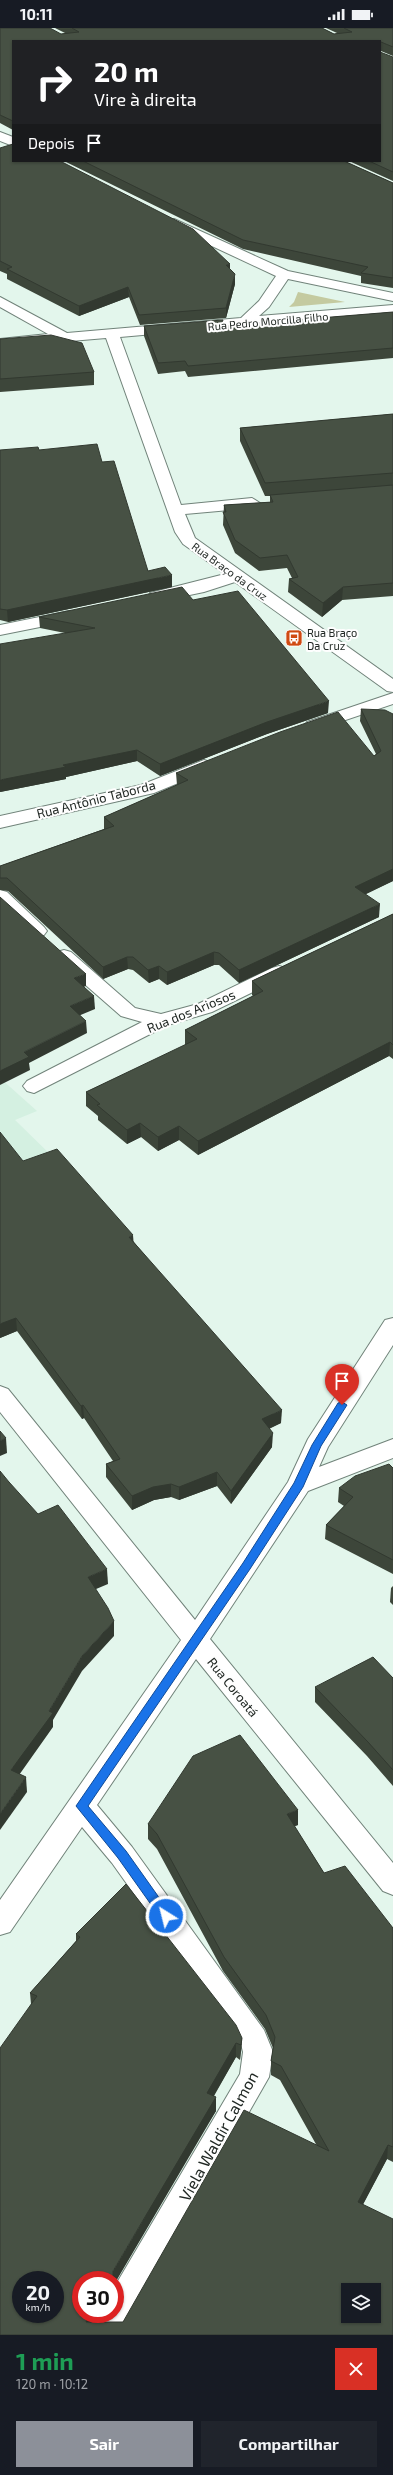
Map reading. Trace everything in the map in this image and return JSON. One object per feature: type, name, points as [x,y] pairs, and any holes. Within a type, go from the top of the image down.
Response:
[{"type":"street","points":[[0,136],[12,142]]},
{"type":"street","points":[[163,217],[252,261],[284,274],[393,297]]},
{"type":"street","points":[[244,323],[264,304],[284,274]]},
{"type":"street","points":[[0,301],[65,338]]},
{"type":"street","name":"Rua Pedro Morcilla Filho","points":[[0,343],[393,309]]},
{"type":"street","name":"Rua Braço da Cruz","points":[[112,334],[183,532],[189,541],[393,687]]},
{"type":"street","points":[[175,510],[268,502]]},
{"type":"street","points":[[137,601],[198,588],[236,576]]},
{"type":"street","points":[[0,630],[84,613]]},
{"type":"street","points":[[294,732],[393,698]]},
{"type":"street","name":"Rua Antônio Taborda","points":[[0,822],[147,789],[221,759]]},
{"type":"street","points":[[0,896],[89,979],[128,1012],[161,1021]]},
{"type":"street","name":"Rua dos Ariosos","points":[[34,1086],[161,1021],[205,1008],[299,963]]},
{"type":"street","points":[[0,1923],[195,1640],[299,1484],[317,1445],[393,1326]]},
{"type":"street","name":"Rua Coroatá","points":[[0,1394],[195,1640],[393,1883]]},
{"type":"street","points":[[299,1484],[393,1448]]},
{"type":"street","name":"Viela Waldir Calmon","points":[[81,1806],[126,1861],[254,2039],[258,2052],[254,2078],[104,2335]]},
{"type":"shaded area","points":[[0,1078],[37,1111],[15,1120],[58,1162],[0,1182]]},
{"type":"green space","points":[[298,292],[345,302],[289,307],[294,302]]},
{"type":"building","points":[[0,28],[50,28],[61,34],[79,32],[72,28],[322,28],[334,34],[352,32],[344,28],[393,28],[393,47],[381,42],[381,40],[12,40],[12,121],[0,115]]},
{"type":"building","points":[[381,52],[393,57],[393,172],[371,162],[381,162]]},
{"type":"building","points":[[12,144],[12,162],[62,162],[193,229],[230,264],[226,265],[235,274],[226,308],[139,315],[128,287],[79,306],[7,269],[12,267],[0,261],[0,148]]},
{"type":"building","points":[[85,162],[346,162],[393,183],[393,278],[361,273],[368,267],[243,240]]},
{"type":"building","points":[[393,312],[393,348],[188,366],[185,361],[158,363],[144,326],[223,320],[221,326]]},
{"type":"building","points":[[51,335],[82,343],[94,372],[0,379],[0,339]]},
{"type":"building","points":[[393,414],[393,473],[265,483],[240,428]]},
{"type":"building","points":[[97,444],[102,462],[114,461],[148,571],[165,567],[172,575],[7,610],[0,609],[0,450],[38,447],[39,450]]},
{"type":"building","points":[[393,485],[393,583],[343,587],[323,603],[289,579],[298,577],[287,555],[260,558],[235,540],[223,512],[226,512],[224,505],[273,502],[270,495]]},
{"type":"building","points":[[182,587],[193,600],[238,591],[329,701],[267,722],[160,764],[137,750],[63,765],[66,767],[0,780],[0,644],[95,628],[39,617]]},
{"type":"building","points":[[361,709],[385,710],[393,714],[393,869],[355,887],[380,904],[239,970],[219,953],[214,952],[167,972],[159,966],[148,970],[133,957],[127,957],[103,967],[7,878],[0,878],[0,866],[114,826],[104,817],[188,780],[176,773],[280,732],[338,712],[374,756],[381,751]]},
{"type":"building","points":[[0,897],[86,974],[74,978],[94,996],[70,1006],[86,1021],[24,1052],[29,1057],[0,1071]]},
{"type":"building","points":[[393,914],[393,1045],[390,1042],[198,1141],[179,1126],[158,1137],[140,1123],[127,1130],[97,1105],[100,1104],[86,1092],[197,1039],[185,1030],[263,991],[252,981]]},
{"type":"building","points":[[0,1132],[23,1161],[57,1149],[133,1235],[129,1237],[282,1410],[262,1419],[273,1433],[231,1491],[217,1472],[179,1487],[171,1484],[153,1487],[132,1496],[106,1464],[120,1459],[83,1405],[81,1406],[16,1318],[0,1324]]},
{"type":"building","points":[[0,1431],[6,1438],[0,1441]]},
{"type":"building","points":[[389,1464],[393,1468],[393,1560],[326,1525],[353,1497],[339,1488],[355,1476]]},
{"type":"building","points":[[0,1471],[38,1514],[58,1505],[107,1569],[88,1577],[108,1608],[114,1621],[82,1656],[49,1711],[53,1713],[11,1770],[26,1777],[0,1814]]},
{"type":"building","points":[[373,1657],[393,1678],[393,1770],[315,1687]]},
{"type":"building","points":[[240,1735],[298,1810],[287,1814],[324,1873],[345,1866],[393,1928],[393,2147],[388,2145],[358,2202],[393,2219],[393,2335],[0,2335],[0,2048],[37,1996],[30,1993],[80,1937],[76,1934],[126,1884],[236,2025],[242,2038],[241,2045],[236,2043],[207,2093],[216,2097],[113,2271],[72,2271],[72,2323],[124,2323],[124,2320],[244,2110],[329,2151],[281,2066],[271,2061],[275,2037],[266,2015],[224,1957],[157,1834],[148,1824],[193,1756]]},
{"type":"place","name":"Rua Braço Da Cruz","points":[[294,638]]},
{"type":"route","points":[[166,1916],[122,1855],[81,1806],[246,1566],[299,1484],[317,1445],[342,1405]]}]
